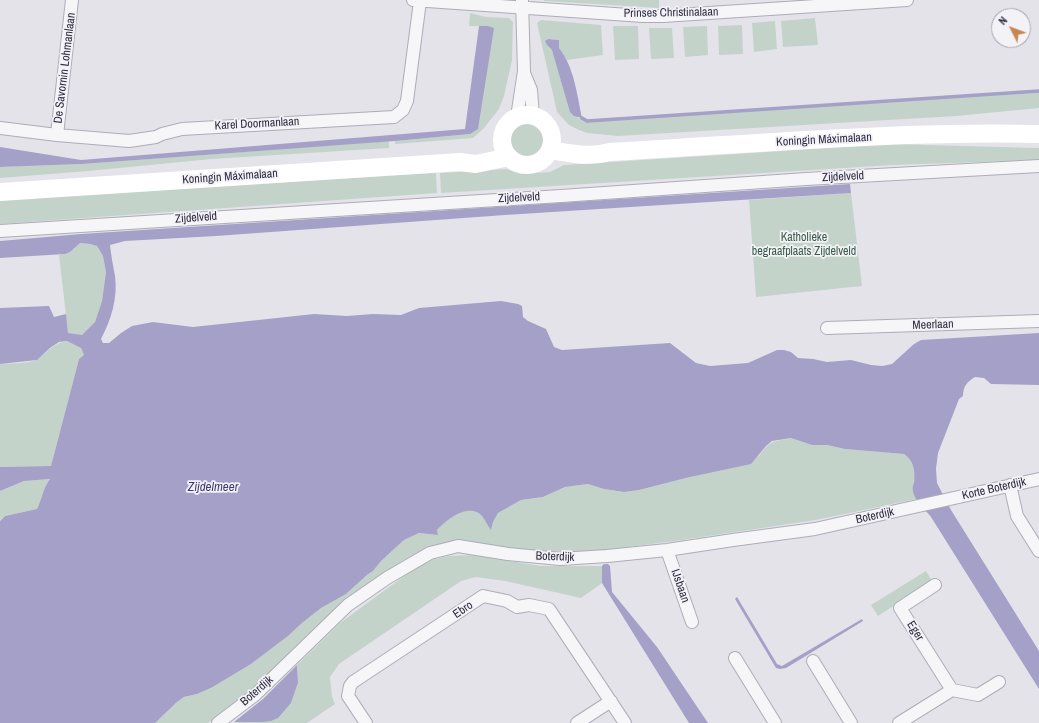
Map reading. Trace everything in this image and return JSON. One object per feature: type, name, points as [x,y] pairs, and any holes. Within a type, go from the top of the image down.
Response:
[{"type":"street","name":"De Savornin Lohmanlaan","points":[[57,135],[72,0]]},
{"type":"street","name":"Karel Doormanlaan","points":[[0,128],[57,135],[129,141],[156,137],[182,129],[394,117],[403,110],[407,101],[416,0]]},
{"type":"street","name":"Prinses Christinalaan","points":[[416,0],[522,4],[643,16],[664,16],[907,0]]},
{"type":"street","points":[[522,4],[524,72],[531,90],[525,116]]},
{"type":"street","points":[[525,116],[537,117],[546,123],[551,132],[551,144],[542,160],[531,164],[519,163],[506,150],[504,131],[507,125],[525,116]]},
{"type":"street","name":"Koningin Máximalaan","points":[[551,144],[579,155],[598,155],[609,152],[898,135],[975,133],[1039,134]]},
{"type":"street","name":"Koningin Máximalaan","points":[[0,192],[460,162],[476,164],[506,150]]},
{"type":"street","name":"Zijdelveld","points":[[0,231],[806,179],[1039,166]]},
{"type":"street","name":"Meerlaan","points":[[827,328],[1039,321]]},
{"type":"street","name":"Korte Boterdijk","points":[[948,499],[1039,479]]},
{"type":"street","points":[[1010,485],[1017,516],[1039,551]]},
{"type":"street","name":"Boterdijk","points":[[218,723],[255,695],[348,606],[387,578],[430,553],[458,546],[508,554],[560,559],[667,550],[815,529],[948,499]]},
{"type":"street","name":"IJsbaan","points":[[667,550],[692,622]]},
{"type":"street","name":"Eger","points":[[935,585],[900,608],[952,690]]},
{"type":"street","name":"Ebro","points":[[366,723],[348,696],[350,686],[353,682],[482,596],[506,601],[517,607],[529,605],[549,609],[625,723]]},
{"type":"street","points":[[735,658],[775,723]]},
{"type":"street","points":[[813,661],[851,723]]},
{"type":"street","points":[[899,723],[952,690],[978,695],[999,682]]},
{"type":"street","points":[[577,723],[611,701]]},
{"type":"green space","points":[[659,0],[659,8],[544,1]]},
{"type":"green space","points":[[470,13],[486,17],[509,18],[513,22],[512,60],[504,96],[499,109],[484,128],[473,138],[395,144],[395,141],[470,134],[488,26],[469,26]]},
{"type":"green space","points":[[815,18],[818,45],[783,47],[781,21]]},
{"type":"green space","points":[[541,20],[601,25],[603,55],[567,60],[559,48],[559,40],[548,39],[547,45],[552,50],[578,118],[582,118],[587,121],[1039,91],[1039,108],[956,116],[618,136],[587,133],[569,125],[557,112],[537,23]]},
{"type":"green space","points":[[775,21],[777,49],[754,52],[752,23]]},
{"type":"green space","points":[[742,25],[743,54],[719,55],[718,26]]},
{"type":"green space","points":[[613,26],[638,26],[639,59],[615,60]]},
{"type":"green space","points":[[707,26],[708,55],[685,57],[683,27]]},
{"type":"green space","points":[[649,28],[672,28],[674,58],[651,59]]},
{"type":"green space","points":[[524,124],[530,124],[539,128],[543,140],[539,152],[530,156],[524,156],[515,152],[511,143],[511,137],[515,128]]},
{"type":"green space","points":[[389,141],[389,148],[212,159],[0,178],[0,167],[82,164]]},
{"type":"green space","points":[[891,144],[1039,148],[1039,160],[893,165],[441,193],[440,173],[506,169],[520,174],[550,172],[564,165]]},
{"type":"green space","points":[[436,173],[437,193],[0,224],[0,199]]},
{"type":"green space","name":"Katholieke begraafplaats Zijdelveld","points":[[851,193],[862,286],[756,297],[749,200]]},
{"type":"green space","points":[[79,243],[97,246],[103,256],[106,272],[102,301],[95,322],[82,336],[68,333],[59,255],[70,252]]},
{"type":"green space","points":[[67,341],[81,348],[84,355],[79,359],[51,466],[0,467],[0,364],[35,361],[54,346]]},
{"type":"green space","points":[[791,438],[812,445],[827,445],[845,449],[904,454],[909,459],[914,469],[914,493],[916,499],[816,520],[675,541],[565,555],[456,540],[433,546],[404,560],[374,582],[233,705],[208,723],[155,723],[184,697],[197,694],[211,688],[251,664],[288,636],[321,608],[346,594],[373,571],[381,561],[404,540],[419,533],[438,535],[437,530],[446,521],[464,511],[476,512],[482,516],[491,529],[498,513],[521,500],[543,497],[565,487],[588,484],[604,489],[624,492],[639,490],[690,477],[759,456],[772,442]]},
{"type":"green space","points":[[50,479],[37,509],[5,516],[0,520],[0,491],[24,481]]},
{"type":"green space","points":[[474,555],[541,566],[602,566],[602,583],[581,598],[505,581],[476,577],[461,581],[339,664],[330,677],[332,697],[335,704],[307,723],[232,723],[250,721],[262,722],[291,703],[298,683],[297,665],[340,623],[411,571],[427,561],[449,556]]},
{"type":"green space","points":[[926,571],[932,581],[878,616],[871,605]]},
{"type":"water","points":[[479,26],[494,28],[478,129],[470,134],[82,164],[0,167],[0,147],[81,160],[465,129]]},
{"type":"water","points":[[548,39],[559,40],[559,48],[572,72],[582,118],[574,116],[570,112],[552,50],[545,41]]},
{"type":"water","name":"Zijdelmeer","points":[[850,184],[851,193],[125,241],[110,245],[116,284],[115,301],[111,317],[101,339],[103,343],[109,343],[132,326],[153,322],[193,327],[314,314],[347,316],[373,314],[401,315],[419,308],[501,301],[522,306],[523,317],[528,321],[546,329],[554,347],[562,350],[670,343],[696,363],[710,366],[748,363],[777,350],[784,350],[791,352],[798,358],[827,362],[851,360],[882,366],[892,364],[914,344],[921,340],[1039,333],[1039,385],[991,384],[984,378],[975,377],[970,381],[965,387],[963,396],[959,399],[938,453],[936,469],[937,483],[951,510],[1039,651],[1039,689],[931,517],[920,505],[914,495],[914,470],[910,460],[904,454],[845,449],[827,445],[812,445],[791,438],[772,441],[751,464],[639,490],[624,492],[604,489],[588,484],[565,487],[543,497],[521,500],[498,513],[491,530],[482,516],[477,512],[465,511],[458,514],[446,521],[437,530],[438,535],[419,533],[404,540],[381,561],[373,571],[346,594],[321,608],[288,636],[251,664],[211,688],[197,694],[184,697],[155,723],[0,723],[0,521],[5,516],[37,509],[50,479],[24,481],[0,491],[0,467],[51,466],[79,359],[84,355],[81,348],[67,341],[59,342],[37,360],[0,364],[0,308],[49,306],[54,317],[66,314],[68,333],[82,335],[95,322],[102,301],[106,272],[103,256],[97,246],[80,243],[70,252],[65,254],[0,258],[0,241],[81,234]]},
{"type":"water","points":[[604,564],[608,564],[610,566],[612,592],[657,647],[708,723],[689,723],[602,583],[602,566]]},
{"type":"water","points":[[737,597],[777,664],[782,666],[862,619],[863,621],[786,668],[780,669],[776,668],[735,599]]},
{"type":"water","points":[[297,665],[298,683],[291,703],[278,718],[271,721],[262,722],[234,722],[263,699]]},
{"type":"waterway","points":[[582,118],[587,121],[1039,91]]}]
